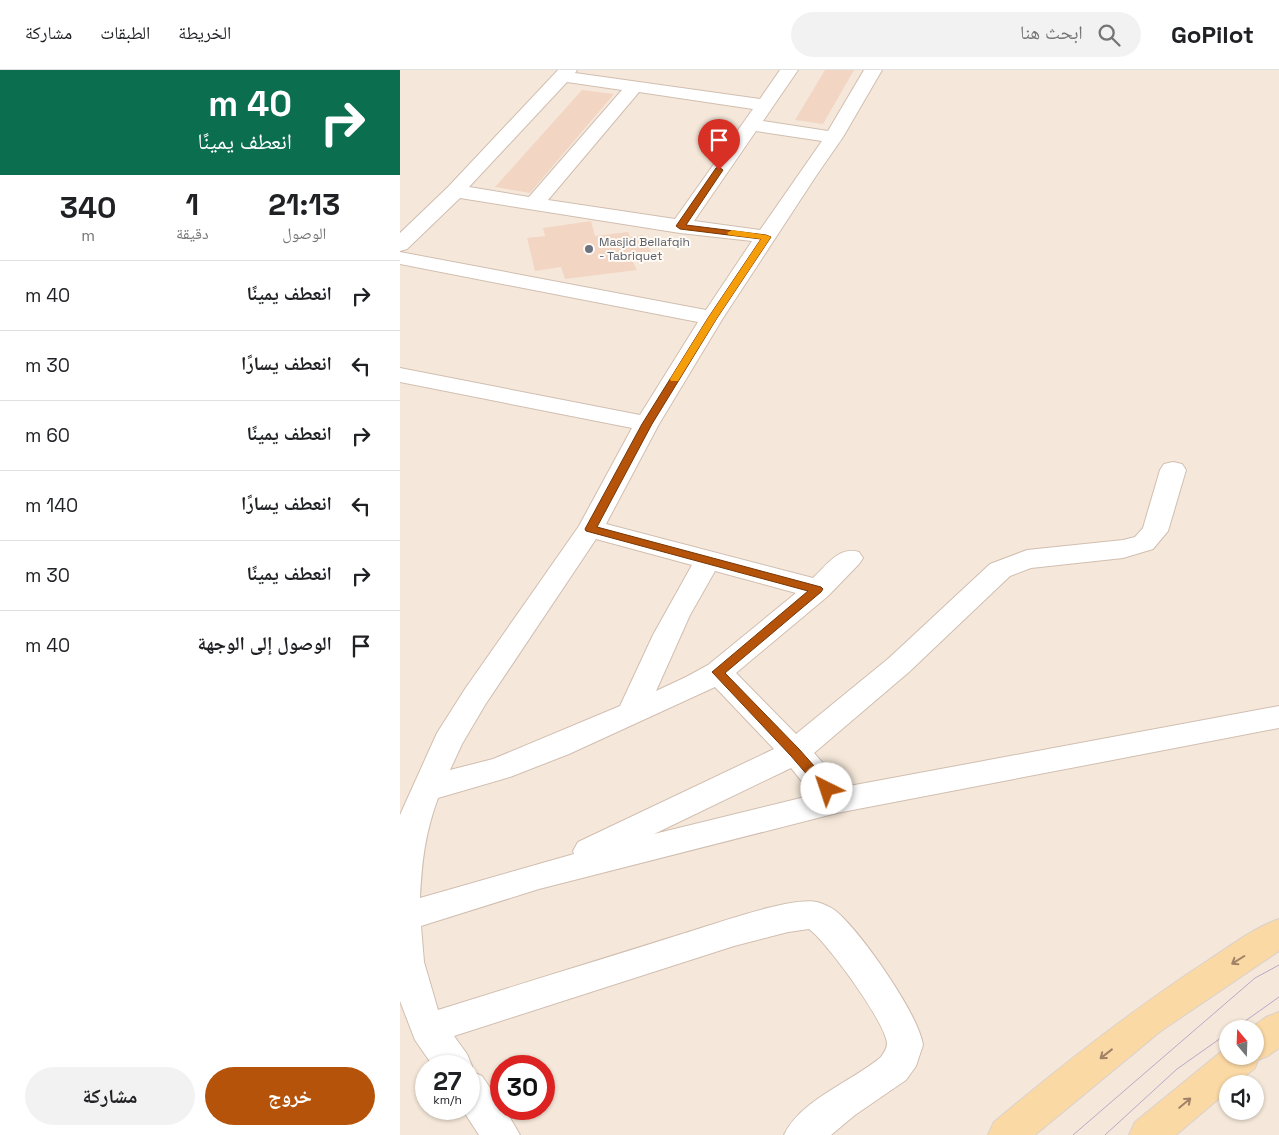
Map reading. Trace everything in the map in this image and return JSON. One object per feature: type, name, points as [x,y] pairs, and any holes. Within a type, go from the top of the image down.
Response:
[{"type":"main road","points":[[1007,1135],[1068,1083],[1150,1020],[1212,976],[1279,934]]},
{"type":"main road","points":[[1264,1039],[1279,1028]]},
{"type":"main road","points":[[1148,1135],[1231,1065]]},
{"type":"street","points":[[680,226],[789,70]]},
{"type":"street","points":[[446,1055],[428,1029],[416,996],[407,962],[402,918],[406,858],[412,825],[426,789],[448,741],[466,712],[590,529],[647,424],[712,318],[834,137],[873,70]]},
{"type":"street","points":[[400,245],[455,190],[565,73],[634,87],[765,105]]},
{"type":"street","points":[[534,204],[634,87]]},
{"type":"street","points":[[752,125],[834,137]]},
{"type":"street","points":[[455,190],[534,204],[766,237]]},
{"type":"street","points":[[400,258],[712,318]]},
{"type":"street","points":[[400,375],[647,424]]},
{"type":"street","points":[[539,876],[795,752],[899,665],[1000,570],[1026,559],[1123,549],[1144,543],[1155,531],[1173,470]]},
{"type":"street","points":[[590,529],[818,589]]},
{"type":"street","points":[[426,789],[498,769],[558,746],[678,695],[718,672],[818,589],[850,558]]},
{"type":"street","points":[[631,714],[667,632],[687,593],[709,559]]},
{"type":"street","points":[[718,672],[795,752],[837,801]]},
{"type":"street","points":[[402,918],[539,876],[837,801],[1279,717]]},
{"type":"street","points":[[428,1029],[734,932],[785,920],[816,916],[829,924],[870,981],[896,1020],[903,1034],[905,1049],[898,1064],[846,1100],[803,1135]]},
{"type":"street","points":[[480,1104],[501,1135]]},
{"type":"shaded area","points":[[400,70],[1279,70],[1279,1135],[400,1135]]},
{"type":"building","points":[[825,70],[854,70],[823,124],[795,120]]},
{"type":"building","points":[[582,90],[614,94],[530,193],[495,187]]},
{"type":"building","name":"Masjid Bellafqih - Tabriquet","points":[[591,221],[595,236],[628,232],[630,237],[643,235],[654,259],[633,262],[637,270],[565,279],[561,267],[535,271],[527,238],[545,236],[543,228]]},
{"type":"tram line","points":[[1073,1135],[1255,978],[1279,965]]},
{"type":"tram line","points":[[1247,1020],[1279,997]]},
{"type":"tram line","points":[[1105,1135],[1177,1069],[1219,1039]]},
{"type":"slow traffic","points":[[675,379],[712,318],[766,237],[732,233]]},
{"type":"place","name":"Masjid Bellafqih - Tabriquet","points":[[589,249]]},
{"type":"route","points":[[719,170],[680,226],[766,237],[712,318],[647,424],[590,529],[818,589],[718,672],[795,752],[827,789]]}]
